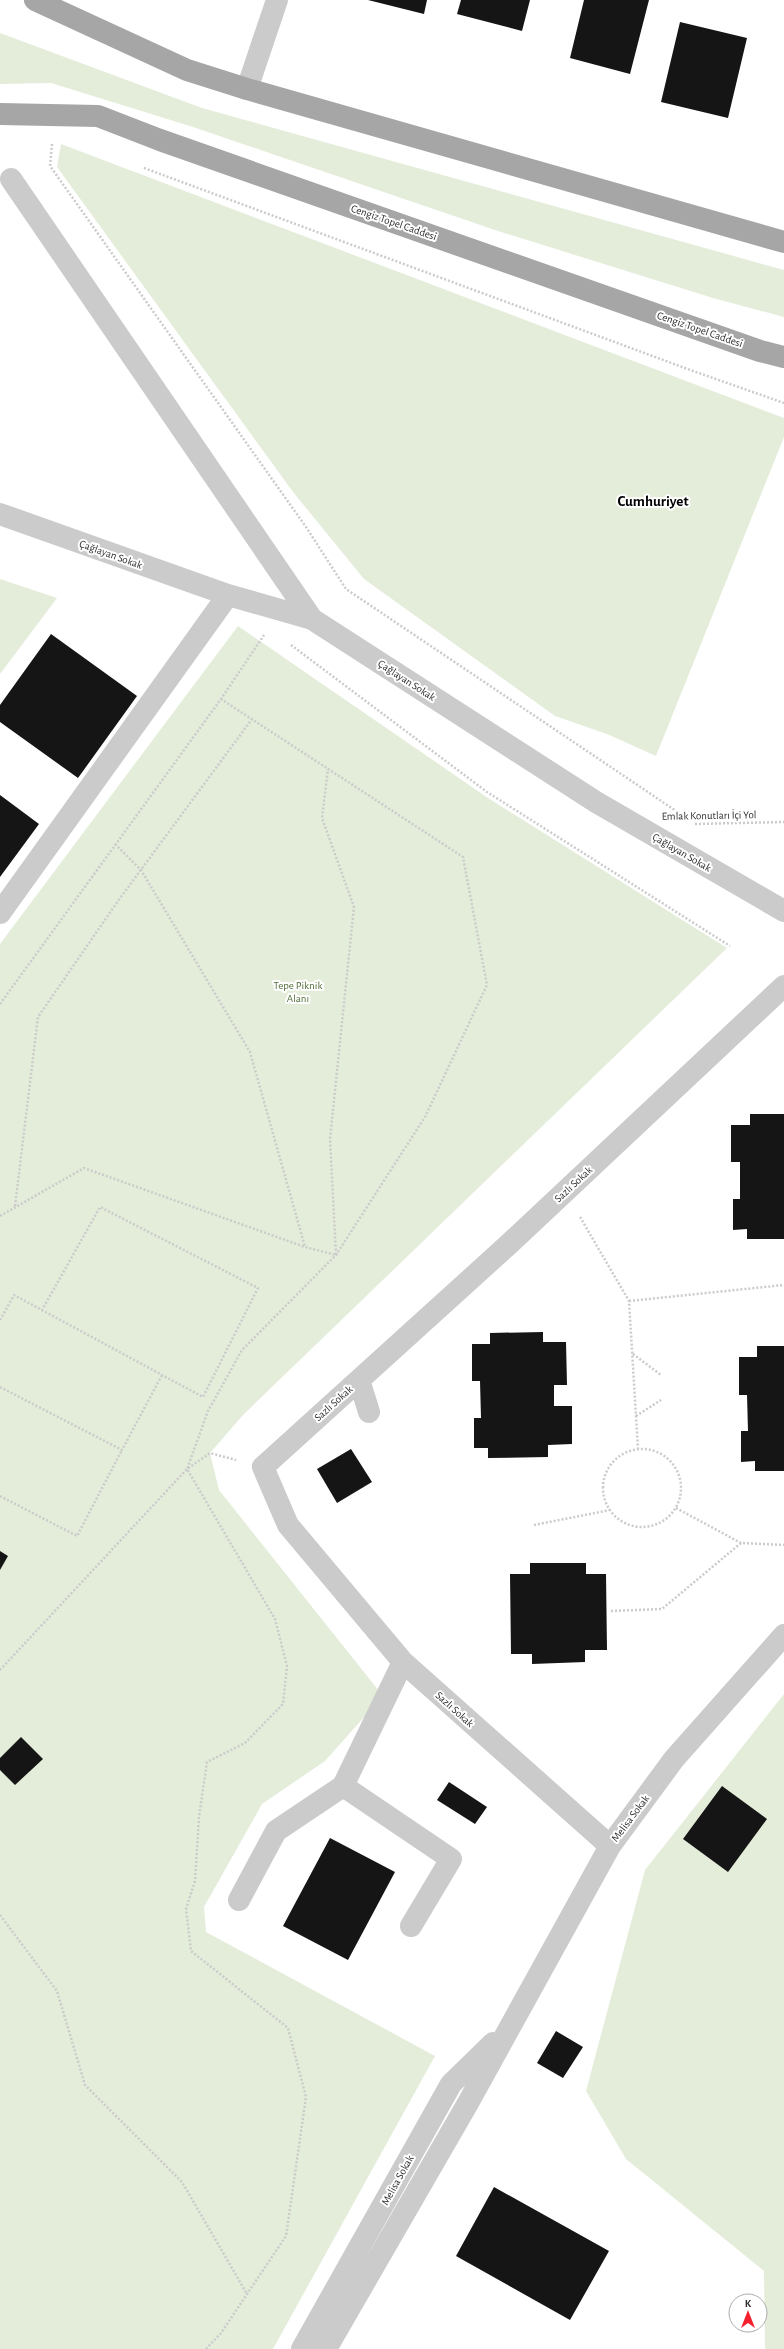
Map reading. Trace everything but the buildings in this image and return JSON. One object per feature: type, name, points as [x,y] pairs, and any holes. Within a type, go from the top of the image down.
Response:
[{"type":"main road","points":[[35,0],[187,70],[247,89],[784,242]]},
{"type":"main road","name":"Cengiz Topel Caddesi","points":[[0,114],[98,116],[160,140],[745,345],[784,357]]},
{"type":"street","points":[[247,89],[277,0]]},
{"type":"street","points":[[11,179],[312,619]]},
{"type":"street","name":"Çağlayan Sokak","points":[[0,514],[228,596],[312,619],[596,802],[784,911]]},
{"type":"street","points":[[0,913],[228,596]]},
{"type":"street","name":"Sazlı Sokak","points":[[610,1846],[403,1662],[288,1525],[263,1467],[508,1245],[784,986]]},
{"type":"street","points":[[359,1380],[369,1412]]},
{"type":"street","name":"Melisa Sokak","points":[[326,2349],[511,2026],[610,1846],[674,1759],[784,1636]]},
{"type":"street","points":[[239,1900],[276,1831],[343,1786],[403,1662]]},
{"type":"street","points":[[343,1786],[451,1859],[411,1926]]},
{"type":"street","name":"Melisa Sokak","points":[[302,2349],[451,2084],[511,2026]]},
{"type":"path","points":[[53,139],[50,166],[306,527],[346,589],[702,828]]},
{"type":"path","points":[[142,167],[685,368],[784,403]]},
{"type":"path","points":[[0,1004],[266,633]]},
{"type":"path","points":[[287,642],[486,792],[730,946]]},
{"type":"path","points":[[15,1206],[38,1017],[141,870],[252,719]]},
{"type":"path","points":[[0,1216],[15,1206],[84,1168],[305,1247],[336,1255],[330,1139],[354,907],[322,818],[328,769]]},
{"type":"path","name":"Emlak Konutları İçi Yol","points":[[688,824],[784,822]]},
{"type":"path","points":[[115,844],[141,870],[250,1052],[305,1247]]},
{"type":"path","points":[[0,1320],[14,1295],[203,1397],[258,1288],[100,1207],[42,1310]]},
{"type":"path","points":[[580,1217],[629,1301],[638,1449]]},
{"type":"path","points":[[629,1301],[784,1285]]},
{"type":"path","points":[[632,1354],[661,1375]]},
{"type":"path","points":[[0,1496],[78,1536],[162,1375]]},
{"type":"path","points":[[0,1387],[122,1450]]},
{"type":"path","points":[[636,1416],[661,1400]]},
{"type":"path","points":[[638,1449],[657,1452],[671,1461],[679,1475],[681,1492],[676,1508],[665,1520],[650,1526],[634,1526],[619,1520],[610,1510],[603,1492],[604,1476],[612,1462],[625,1452],[638,1449]]},
{"type":"path","points":[[0,1670],[187,1469],[210,1453],[263,1467]]},
{"type":"path","points":[[676,1508],[741,1543],[784,1545]]},
{"type":"path","points":[[534,1525],[610,1510]]},
{"type":"path","points":[[611,1611],[662,1610],[741,1543]]},
{"type":"path","points":[[0,1915],[57,1991],[85,2085],[182,2182],[247,2294]]},
{"type":"green space","points":[[0,33],[202,108],[784,270],[784,317],[713,298],[498,231],[193,127],[51,83],[0,84]]},
{"type":"green space","points":[[61,144],[784,418],[784,437],[656,756],[607,734],[555,716],[364,579],[293,492],[57,167]]},
{"type":"green space","points":[[0,579],[57,598],[0,674]]},
{"type":"green space","name":"Tepe Piknik Alanı","points":[[238,626],[488,798],[727,948],[244,1414],[210,1453],[219,1490],[383,1696],[325,1761],[262,1804],[204,1907],[206,1932],[435,2056],[273,2349],[0,2349],[0,944]]},
{"type":"green space","points":[[784,1694],[784,2349],[765,2349],[765,2333],[768,2333],[768,2293],[764,2293],[764,2271],[626,2159],[586,2091],[645,1870]]},
{"type":"district","name":"Cumhuriyet","points":[[653,501]]}]
